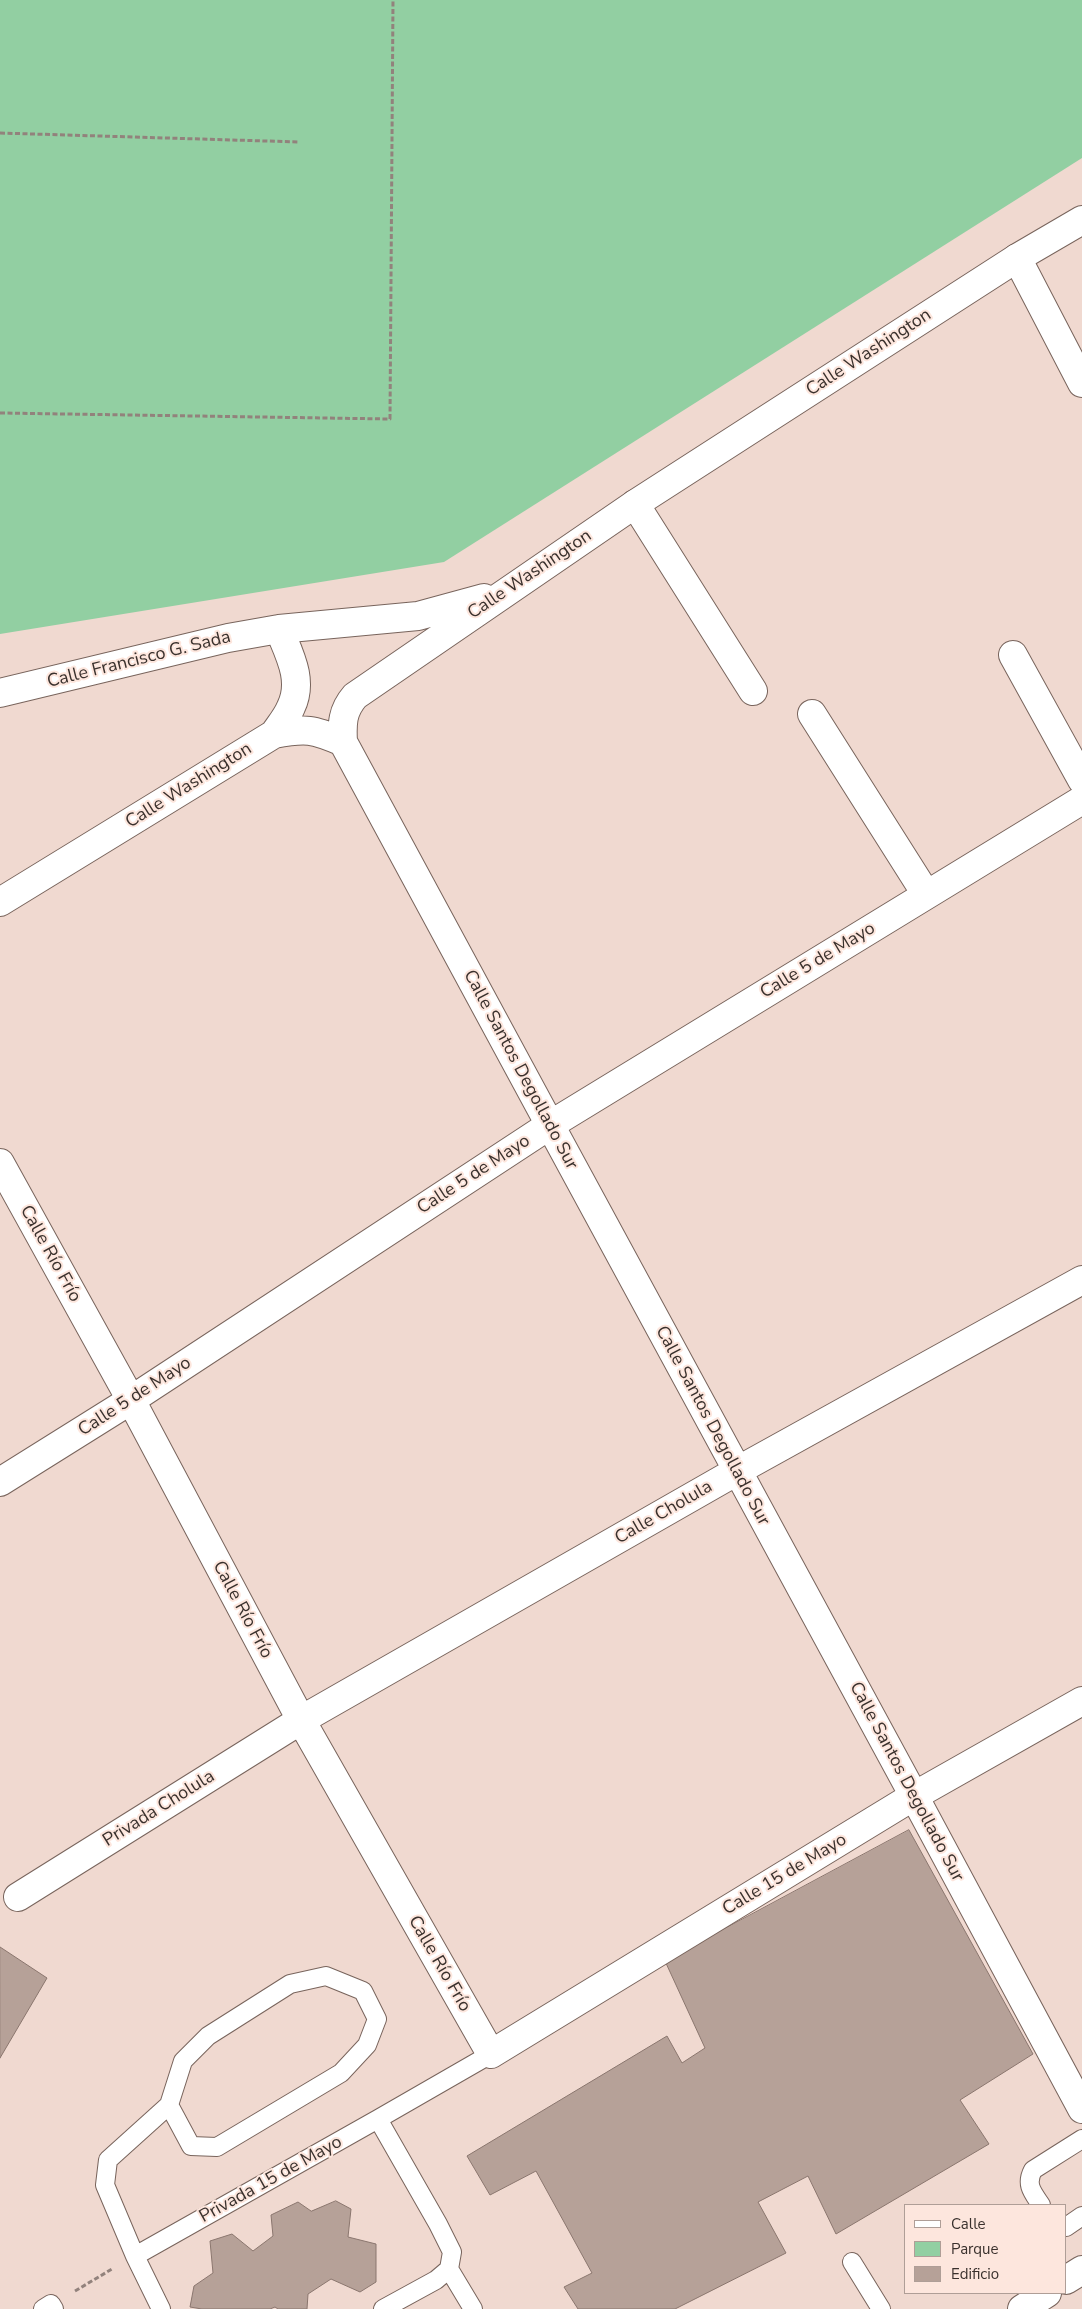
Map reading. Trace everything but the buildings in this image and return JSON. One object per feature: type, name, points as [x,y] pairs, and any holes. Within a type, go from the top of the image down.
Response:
[{"type":"street","name":"Calle Washington","points":[[0,902],[274,734],[300,729],[317,731],[343,742],[342,723],[345,707],[355,696],[635,504],[1017,258],[1082,220]]},
{"type":"street","points":[[1017,258],[1082,383]]},
{"type":"street","points":[[635,504],[753,691]]},
{"type":"street","name":"Calle Francisco G. Sada","points":[[0,693],[228,638],[279,629],[418,616],[507,591]]},
{"type":"street","points":[[274,734],[291,708],[297,689],[296,673],[279,629]]},
{"type":"street","points":[[1013,656],[1082,780]]},
{"type":"street","points":[[812,714],[926,894]]},
{"type":"street","name":"Calle Santos Degollado Sur","points":[[343,742],[737,1471],[1079,2096]]},
{"type":"street","name":"Calle 5 de Mayo","points":[[0,1482],[131,1400],[550,1125],[1082,800]]},
{"type":"street","name":"Calle Río Frío","points":[[0,1163],[131,1400],[300,1720],[491,2054]]},
{"type":"street","name":"Calle Cholula","points":[[300,1720],[737,1471],[1082,1280]]},
{"type":"street","name":"Calle 15 de Mayo","points":[[491,2054],[914,1796],[1082,1701]]},
{"type":"street","name":"Privada Cholula","points":[[18,1897],[300,1720]]},
{"type":"street","points":[[1067,2279],[1082,2270]]},
{"type":"street","points":[[1022,2309],[1045,2294]]},
{"type":"lane","points":[[161,2309],[135,2256],[105,2185],[108,2160],[169,2105],[184,2061],[208,2036],[290,1984],[326,1976],[363,1991],[377,2019],[367,2045],[341,2073],[218,2146],[191,2146],[169,2105]]},
{"type":"lane","name":"Privada 15 de Mayo","points":[[135,2256],[491,2054]]},
{"type":"lane","points":[[378,2119],[452,2252],[449,2269],[436,2280],[383,2309]]},
{"type":"lane","points":[[1041,2204],[1028,2186],[1028,2178],[1033,2170],[1082,2139]]},
{"type":"lane","points":[[1067,2226],[1082,2216]]},
{"type":"lane","points":[[852,2262],[882,2309]]},
{"type":"lane","points":[[449,2269],[473,2309]]},
{"type":"path","points":[[0,413],[390,419],[393,0]]},
{"type":"path","points":[[0,133],[299,142]]},
{"type":"path","points":[[49,2308],[135,2256]]},
{"type":"green space","points":[[0,0],[1082,0],[1082,158],[444,562],[0,634]]}]
